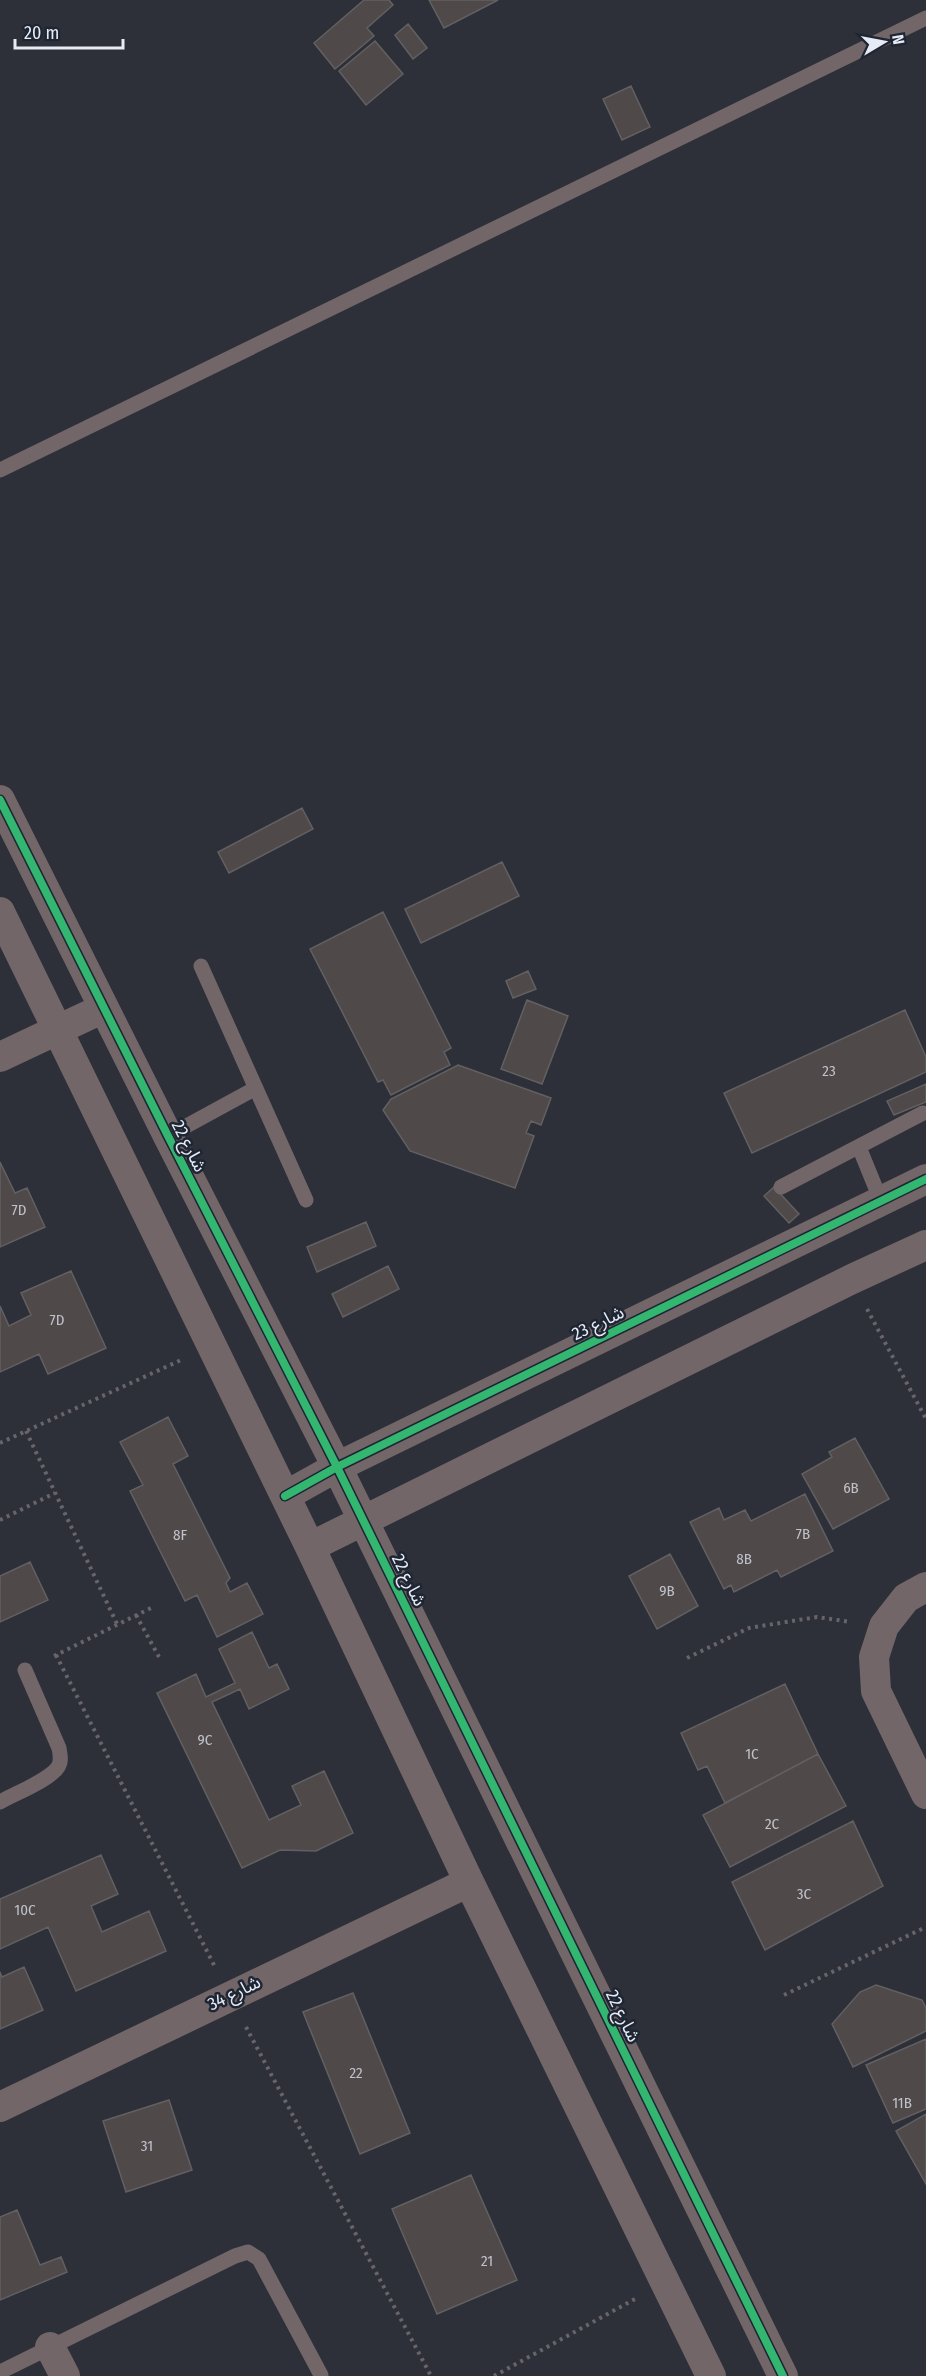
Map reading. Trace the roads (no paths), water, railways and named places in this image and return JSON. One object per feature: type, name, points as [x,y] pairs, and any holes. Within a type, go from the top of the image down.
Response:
[{"type":"street","name":"شارع 22","points":[[0,800],[337,1467],[783,2376]]},
{"type":"street","points":[[0,912],[310,1547],[469,1882],[711,2376]]},
{"type":"street","points":[[0,1057],[104,1008]]},
{"type":"street","name":"شارع 23","points":[[285,1496],[337,1467],[926,1179]]},
{"type":"street","points":[[310,1547],[926,1245]]},
{"type":"street","points":[[926,1587],[906,1599],[884,1626],[874,1657],[876,1691],[926,1794]]},
{"type":"street","name":"شارع 34","points":[[0,2107],[469,1882]]},
{"type":"street","points":[[50,2347],[65,2376]]},
{"type":"lane","points":[[0,470],[926,18]]},
{"type":"lane","points":[[201,966],[306,1200]]},
{"type":"lane","points":[[168,1136],[256,1088]]},
{"type":"lane","points":[[781,1187],[923,1113]]},
{"type":"lane","points":[[858,1147],[881,1201]]},
{"type":"lane","points":[[0,1802],[46,1777],[58,1768],[61,1760],[59,1748],[25,1670]]},
{"type":"lane","points":[[0,2372],[235,2256],[248,2252],[259,2259],[321,2375]]}]
